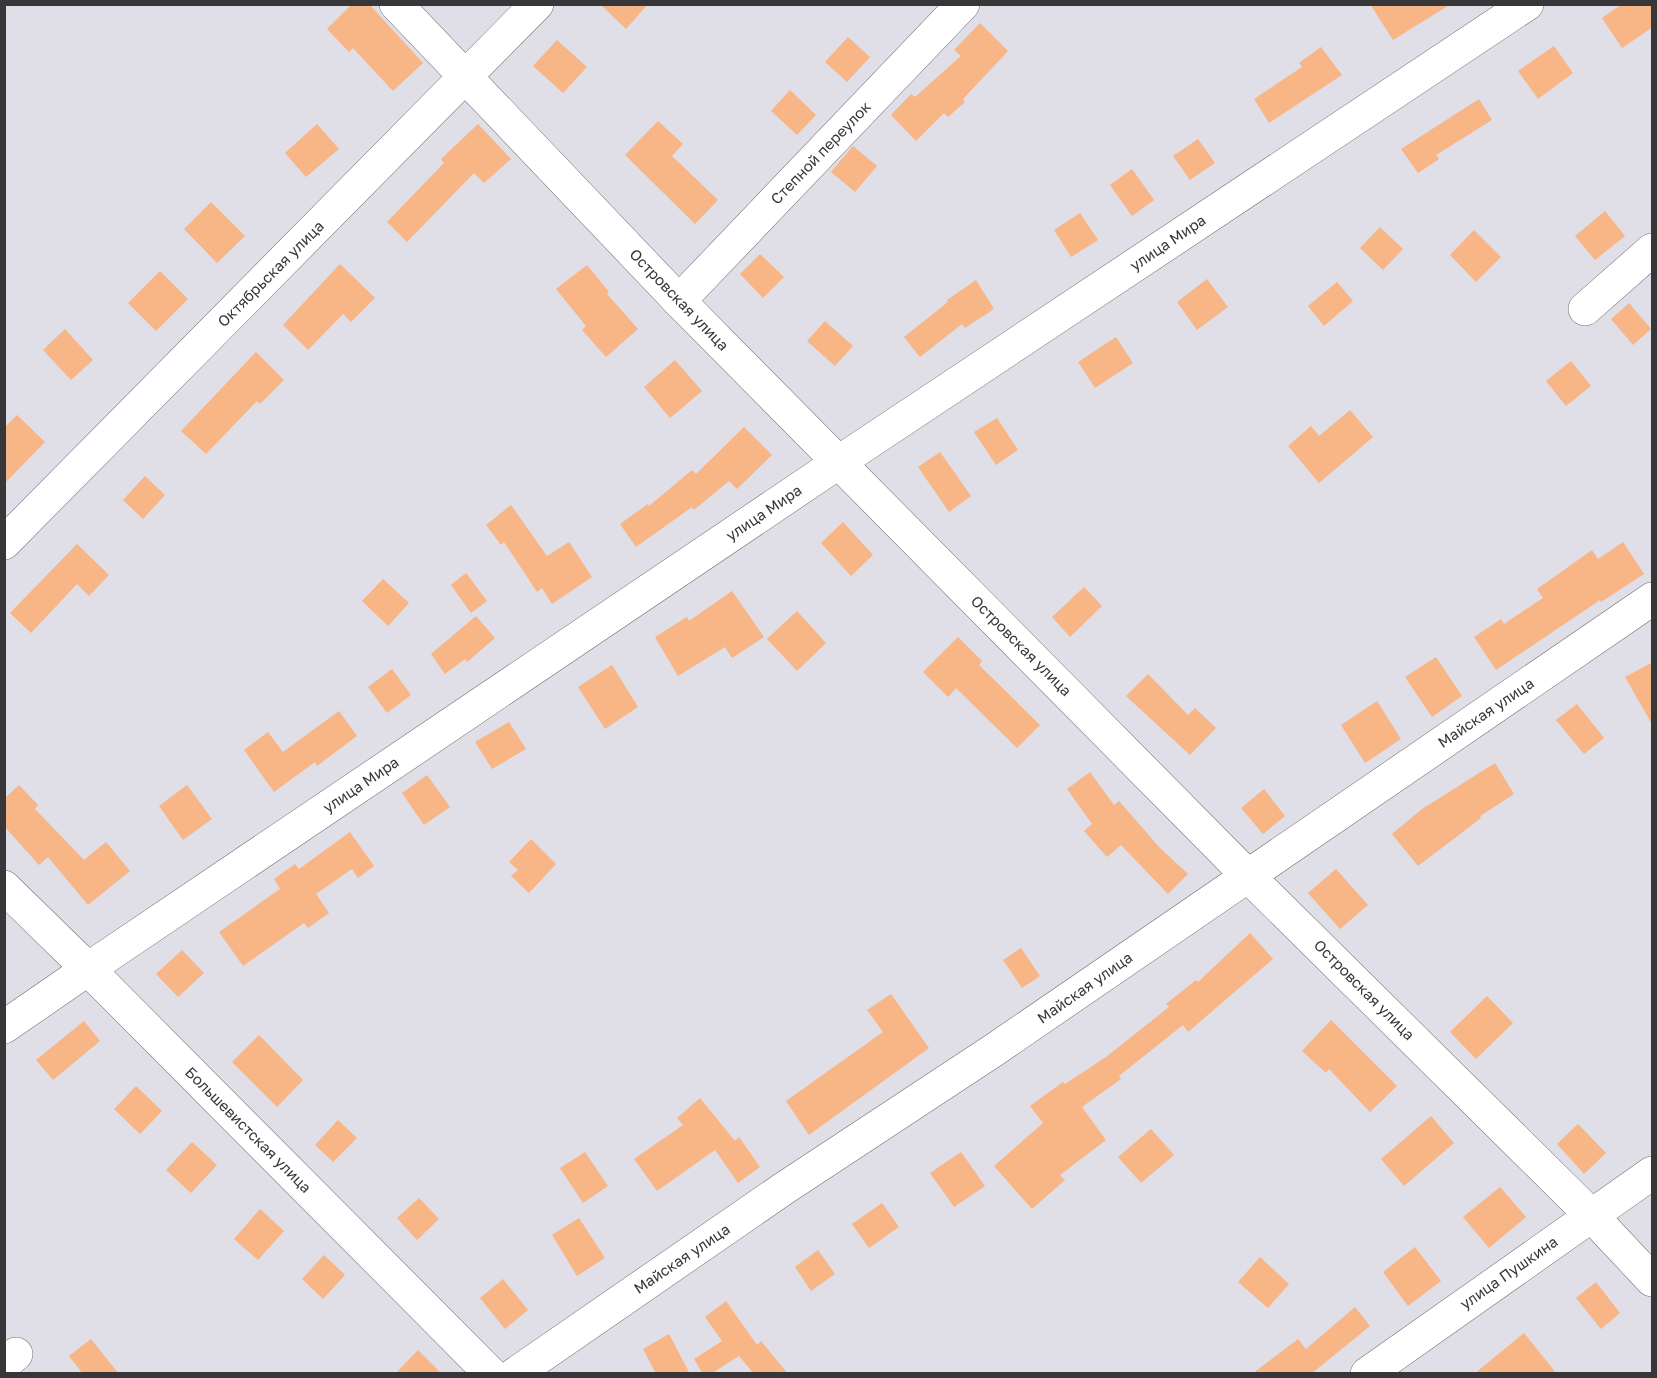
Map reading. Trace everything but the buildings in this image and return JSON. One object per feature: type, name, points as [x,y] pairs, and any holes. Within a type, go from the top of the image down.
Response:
[{"type":"street","name":"Островская улица","points":[[396,4],[467,76],[678,301],[1248,876],[1591,1215],[1653,1280]]},
{"type":"street","name":"Октябрьская улица","points":[[4,543],[537,4]]},
{"type":"street","name":"Степной переулок","points":[[678,301],[963,4]]},
{"type":"street","name":"улица Мира","points":[[4,1027],[839,462],[1527,4]]},
{"type":"street","points":[[1585,309],[1653,250]]},
{"type":"street","name":"Майская улица","points":[[515,1374],[1653,599]]},
{"type":"street","name":"Большевистская улица","points":[[4,887],[491,1374]]},
{"type":"street","name":"улица Пушкина","points":[[1367,1374],[1653,1173]]}]
